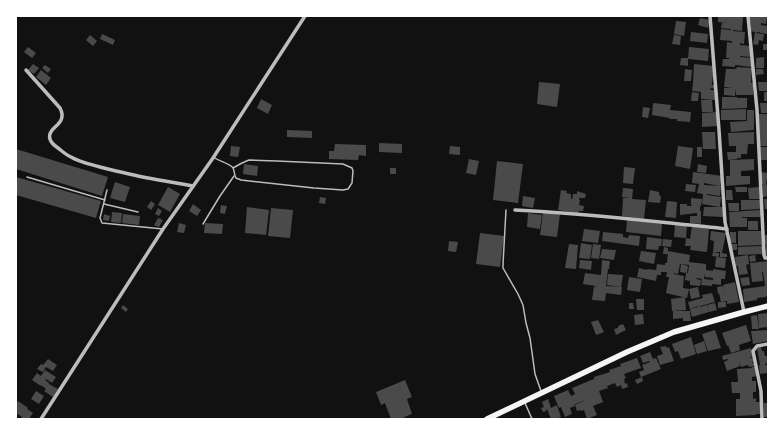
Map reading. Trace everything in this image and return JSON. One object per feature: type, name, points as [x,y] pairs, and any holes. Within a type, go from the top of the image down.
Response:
[{"type":"highway","points":[[487,419],[627,352],[674,332],[768,306]]},
{"type":"street","points":[[41,419],[163,229],[213,158],[305,16]]},
{"type":"street","points":[[710,16],[725,222],[744,312]]},
{"type":"street","points":[[748,16],[757,110],[764,255],[765,258],[768,258]]},
{"type":"street","points":[[26,70],[62,111],[63,117],[50,133],[50,140],[67,155],[76,160],[112,170],[193,186]]},
{"type":"street","points":[[515,210],[553,212],[727,229]]},
{"type":"street","points":[[762,419],[761,392],[754,351],[757,346],[768,344]]},
{"type":"lane","points":[[202,224],[234,176],[234,171],[231,166],[213,158]]},
{"type":"lane","points":[[233,168],[245,161],[277,161],[343,164],[350,166],[353,171],[352,184],[348,189],[343,190],[241,180],[234,176]]},
{"type":"lane","points":[[27,177],[105,200]]},
{"type":"lane","points":[[107,190],[100,218],[102,223],[163,229]]},
{"type":"lane","points":[[104,204],[138,212]]},
{"type":"lane","points":[[506,210],[503,268],[523,305],[530,338],[535,374],[542,393]]},
{"type":"lane","points":[[524,401],[532,419]]},
{"type":"building","points":[[718,16],[743,16],[742,31],[733,31],[745,32],[744,44],[740,43],[740,45],[751,46],[750,57],[740,57],[752,58],[751,67],[735,65],[735,67],[722,66],[723,59],[729,59],[726,58],[727,42],[732,43],[732,41],[720,40],[721,29],[731,29],[721,28],[722,23],[727,23],[718,22]]},
{"type":"building","points":[[750,16],[767,17],[766,24],[761,23],[761,25],[768,26],[767,34],[756,33],[764,34],[763,41],[759,40],[758,45],[753,44],[755,32],[750,31]]},
{"type":"building","points":[[700,18],[710,20],[708,28],[698,25]]},
{"type":"building","points":[[676,21],[686,22],[684,36],[674,34]]},
{"type":"building","points":[[691,32],[708,34],[707,43],[690,41]]},
{"type":"building","points":[[102,34],[115,40],[113,45],[100,39]]},
{"type":"building","points":[[90,35],[97,41],[93,46],[86,40]]},
{"type":"building","points":[[674,35],[681,36],[680,45],[672,44]]},
{"type":"building","points":[[763,44],[768,44],[768,50],[763,50]]},
{"type":"building","points":[[28,47],[36,53],[32,58],[24,52]]},
{"type":"building","points":[[689,47],[709,49],[708,61],[688,59]]},
{"type":"building","points":[[764,57],[764,68],[756,68],[756,58]]},
{"type":"building","points":[[681,58],[688,58],[688,66],[680,65]]},
{"type":"building","points":[[33,64],[39,68],[34,74],[28,70]]},
{"type":"building","points":[[694,64],[714,66],[711,85],[715,85],[715,89],[711,88],[710,90],[715,90],[715,100],[701,99],[701,92],[692,91]]},
{"type":"building","points":[[45,65],[51,69],[48,73],[42,68]]},
{"type":"building","points":[[737,67],[752,68],[751,83],[753,83],[753,95],[736,95],[735,89],[735,96],[724,95],[724,88],[733,88],[724,87],[726,69],[736,69]]},
{"type":"building","points":[[685,69],[692,70],[691,81],[684,81]]},
{"type":"building","points":[[756,69],[763,69],[764,74],[756,75]]},
{"type":"building","points":[[41,70],[51,78],[46,85],[36,77]]},
{"type":"building","points":[[539,82],[560,84],[557,107],[537,104]]},
{"type":"building","points":[[758,82],[767,82],[767,91],[759,91]]},
{"type":"building","points":[[692,92],[699,93],[698,101],[691,101]]},
{"type":"building","points":[[764,92],[768,92],[768,101],[764,101]]},
{"type":"building","points":[[722,97],[747,98],[747,108],[722,109]]},
{"type":"building","points":[[261,99],[272,105],[268,114],[257,108]]},
{"type":"building","points":[[701,100],[712,100],[713,112],[702,112]]},
{"type":"building","points":[[653,103],[671,105],[670,110],[691,112],[690,122],[677,121],[677,119],[669,119],[670,118],[652,115]]},
{"type":"building","points":[[760,103],[768,103],[768,113],[761,113]]},
{"type":"building","points":[[643,107],[650,108],[648,118],[642,117]]},
{"type":"building","points":[[746,109],[746,120],[721,120],[721,110]]},
{"type":"building","points":[[747,110],[754,110],[754,130],[731,132],[730,122],[747,121]]},
{"type":"building","points":[[717,112],[718,126],[702,127],[702,113]]},
{"type":"building","points":[[759,114],[768,114],[768,146],[759,146]]},
{"type":"building","points":[[287,130],[312,131],[312,138],[287,137]]},
{"type":"building","points":[[702,132],[715,132],[716,149],[703,149]]},
{"type":"building","points":[[754,132],[754,144],[748,144],[747,154],[741,154],[741,158],[728,160],[727,152],[736,152],[736,146],[729,146],[728,133]]},
{"type":"building","points":[[379,143],[402,144],[402,153],[379,152]]},
{"type":"building","points":[[335,144],[366,145],[366,156],[359,155],[358,160],[329,159],[329,151],[334,151]]},
{"type":"building","points":[[231,146],[240,147],[238,157],[230,156]]},
{"type":"building","points":[[450,146],[460,147],[460,155],[449,154]]},
{"type":"building","points":[[678,146],[693,148],[690,169],[675,166]]},
{"type":"building","points":[[697,147],[702,147],[702,157],[697,157]]},
{"type":"building","points":[[759,147],[768,147],[768,160],[760,160]]},
{"type":"building","points":[[16,149],[108,177],[102,196],[16,169]]},
{"type":"building","points":[[469,159],[479,161],[476,175],[466,173]]},
{"type":"building","points":[[754,159],[754,170],[741,171],[741,176],[750,176],[750,184],[726,186],[726,176],[730,176],[730,160]]},
{"type":"building","points":[[497,161],[523,164],[518,203],[493,200]]},
{"type":"building","points":[[244,164],[258,166],[257,176],[243,174]]},
{"type":"building","points":[[698,164],[707,166],[706,173],[697,172]]},
{"type":"building","points":[[624,167],[635,168],[633,184],[623,183]]},
{"type":"building","points":[[390,168],[396,168],[396,174],[390,174]]},
{"type":"building","points":[[693,172],[722,176],[720,196],[707,194],[721,197],[720,207],[702,204],[703,194],[697,193],[699,184],[692,183]],"holes":[[[704,183],[720,186],[704,185]]]},
{"type":"building","points":[[760,172],[768,173],[768,184],[768,196],[763,197],[763,184],[761,184]]},
{"type":"building","points":[[16,177],[101,201],[96,218],[16,195]]},
{"type":"building","points":[[115,182],[130,187],[125,202],[110,198]]},
{"type":"building","points":[[686,184],[696,185],[695,192],[685,191]]},
{"type":"building","points":[[168,187],[180,194],[170,212],[158,205]]},
{"type":"building","points":[[735,187],[747,187],[747,192],[736,192]]},
{"type":"building","points":[[759,187],[760,199],[749,199],[748,188]]},
{"type":"building","points":[[623,188],[633,189],[632,199],[646,200],[644,219],[622,216],[623,198],[630,198],[622,197]]},
{"type":"building","points":[[561,190],[567,191],[566,193],[571,194],[571,199],[573,194],[577,194],[577,191],[586,194],[585,198],[580,198],[580,196],[579,200],[579,205],[584,206],[583,211],[579,211],[578,213],[558,210]]},
{"type":"building","points":[[650,190],[659,192],[659,195],[661,196],[660,203],[648,202]]},
{"type":"building","points":[[726,190],[732,190],[733,200],[726,200]]},
{"type":"building","points":[[523,196],[535,198],[533,208],[522,206]]},
{"type":"building","points":[[320,197],[326,198],[325,204],[319,203]]},
{"type":"building","points":[[691,198],[702,199],[700,206],[701,224],[690,223],[690,216],[697,216],[697,213],[680,215],[680,204],[692,206]]},
{"type":"building","points":[[764,199],[768,199],[768,209],[765,209]]},
{"type":"building","points":[[741,200],[760,200],[761,209],[741,210]]},
{"type":"building","points":[[151,201],[155,204],[151,210],[147,207]]},
{"type":"building","points":[[667,201],[677,202],[676,218],[665,217]]},
{"type":"building","points":[[728,203],[739,203],[739,211],[729,211]]},
{"type":"building","points":[[193,204],[201,210],[197,216],[189,211]]},
{"type":"building","points":[[221,205],[227,206],[225,214],[220,213]]},
{"type":"building","points":[[247,207],[269,210],[266,235],[245,233]]},
{"type":"building","points":[[704,207],[724,207],[723,217],[703,216]]},
{"type":"building","points":[[158,208],[162,211],[159,216],[155,214]]},
{"type":"building","points":[[271,208],[293,210],[290,238],[268,236]]},
{"type":"building","points":[[761,210],[761,217],[742,217],[747,218],[747,227],[730,227],[729,212]]},
{"type":"building","points":[[112,212],[122,213],[121,223],[111,222]]},
{"type":"building","points":[[543,212],[560,214],[557,237],[540,235]]},
{"type":"building","points":[[528,213],[542,215],[540,229],[527,227]]},
{"type":"building","points":[[104,214],[110,216],[109,221],[103,220]]},
{"type":"building","points":[[123,214],[140,216],[139,225],[122,223]]},
{"type":"building","points":[[158,218],[163,220],[159,227],[154,225]]},
{"type":"building","points":[[627,220],[662,224],[661,236],[626,232]]},
{"type":"building","points":[[748,221],[758,221],[758,230],[748,230]]},
{"type":"building","points":[[179,223],[186,225],[184,233],[177,232]]},
{"type":"building","points":[[205,223],[223,224],[222,234],[204,233]]},
{"type":"building","points":[[675,225],[687,226],[686,238],[674,237]]},
{"type":"building","points":[[692,226],[709,229],[707,252],[690,250],[691,246],[685,246],[686,238],[690,239]]},
{"type":"building","points":[[584,229],[600,231],[598,243],[582,241]]},
{"type":"building","points":[[711,231],[726,233],[722,253],[727,254],[727,257],[720,257],[720,252],[713,252],[714,241],[710,240]]},
{"type":"building","points":[[738,231],[761,231],[762,245],[738,246]]},
{"type":"building","points":[[603,232],[623,234],[623,237],[628,238],[629,235],[640,236],[639,246],[602,241]]},
{"type":"building","points":[[730,232],[736,232],[736,243],[730,243]]},
{"type":"building","points":[[480,233],[504,236],[500,267],[476,264]]},
{"type":"building","points":[[765,235],[768,235],[768,256],[765,256]]},
{"type":"building","points":[[647,237],[662,239],[661,246],[659,246],[658,250],[646,249]]},
{"type":"building","points":[[663,239],[672,240],[671,247],[662,246]]},
{"type":"building","points":[[449,241],[458,242],[456,252],[448,251]]},
{"type":"building","points":[[581,243],[592,245],[590,259],[579,258]]},
{"type":"building","points":[[569,244],[578,245],[576,269],[565,268]]},
{"type":"building","points":[[593,244],[601,245],[599,259],[591,258]]},
{"type":"building","points":[[731,244],[737,244],[737,250],[731,250]]},
{"type":"building","points":[[762,246],[762,254],[738,255],[738,247]]},
{"type":"building","points":[[664,247],[668,248],[668,254],[663,254]]},
{"type":"building","points":[[602,249],[616,250],[614,260],[600,258]]},
{"type":"building","points":[[641,251],[656,253],[654,264],[639,261]]},
{"type":"building","points":[[668,251],[690,255],[689,262],[706,264],[706,270],[713,271],[713,269],[726,271],[725,279],[721,279],[721,285],[712,284],[712,286],[701,285],[702,279],[697,278],[696,279],[701,280],[700,286],[690,285],[690,281],[685,280],[689,265],[680,264],[678,274],[674,274],[684,276],[683,288],[689,289],[687,298],[666,293],[669,277],[666,277],[667,272],[661,272],[661,275],[657,275],[656,281],[637,277],[639,268],[656,271],[657,264],[665,265],[665,263],[667,263]],"holes":[[[705,273],[705,277],[713,278],[713,280],[704,279]]]},
{"type":"building","points":[[713,252],[719,253],[719,257],[712,256]]},
{"type":"building","points":[[748,255],[749,264],[746,265],[748,274],[739,275],[735,257]]},
{"type":"building","points":[[755,255],[756,261],[750,262],[749,256]]},
{"type":"building","points":[[716,257],[726,258],[725,268],[715,267]]},
{"type":"building","points":[[580,260],[592,261],[591,270],[579,268]]},
{"type":"building","points":[[602,260],[610,261],[606,286],[622,287],[621,295],[606,293],[605,301],[592,300],[594,286],[596,286],[583,284],[585,273],[601,275]]},
{"type":"building","points":[[768,261],[768,295],[766,297],[757,298],[757,300],[744,302],[743,289],[765,286],[763,272],[763,281],[752,282],[750,263]]},
{"type":"building","points":[[681,264],[688,266],[687,273],[680,272]]},
{"type":"building","points":[[608,274],[623,275],[621,287],[607,285]]},
{"type":"building","points":[[629,277],[642,279],[640,292],[627,290]]},
{"type":"building","points":[[749,277],[750,285],[742,286],[740,278]]},
{"type":"building","points":[[735,282],[739,302],[727,304],[727,301],[721,302],[717,287],[723,286],[725,293],[723,285]]},
{"type":"building","points":[[698,287],[700,297],[691,299],[689,289]]},
{"type":"building","points":[[712,293],[715,302],[700,306],[702,314],[692,317],[688,302],[703,298],[702,295]]},
{"type":"building","points":[[685,297],[686,310],[672,311],[671,299]]},
{"type":"building","points":[[636,299],[644,299],[644,310],[637,310]]},
{"type":"building","points":[[718,302],[726,302],[726,307],[718,308]]},
{"type":"building","points":[[629,303],[633,303],[634,309],[629,309]]},
{"type":"building","points":[[715,303],[717,310],[709,312],[707,305]]},
{"type":"building","points":[[123,305],[128,309],[126,312],[121,308]]},
{"type":"building","points":[[707,305],[709,312],[702,314],[700,307]]},
{"type":"building","points":[[673,311],[690,311],[691,321],[683,321],[683,318],[673,319]]},
{"type":"building","points":[[768,313],[768,327],[759,328],[758,314]]},
{"type":"building","points":[[643,314],[644,324],[635,325],[634,315]]},
{"type":"building","points":[[757,315],[759,329],[752,329],[751,316]]},
{"type":"building","points":[[598,320],[604,332],[596,335],[591,322]]},
{"type":"building","points":[[623,324],[626,330],[616,335],[614,329]]},
{"type":"building","points":[[746,325],[751,341],[739,345],[740,350],[731,353],[722,333]]},
{"type":"building","points":[[715,330],[721,348],[708,351],[702,334]]},
{"type":"building","points":[[768,330],[768,341],[753,344],[751,331]]},
{"type":"building","points":[[691,337],[696,354],[681,359],[678,351],[675,352],[672,344]]},
{"type":"building","points":[[704,341],[707,351],[697,354],[694,345]]},
{"type":"building","points":[[666,346],[667,348],[669,347],[674,361],[660,365],[657,356],[663,354],[660,347]]},
{"type":"building","points":[[761,347],[765,356],[767,356],[768,363],[765,365],[768,365],[768,373],[760,374],[757,348]]},
{"type":"building","points":[[751,348],[754,356],[750,358],[754,357],[755,361],[752,363],[755,362],[756,366],[749,367],[748,365],[741,367],[739,361],[740,366],[727,371],[724,362],[728,359],[723,360],[722,356]]},
{"type":"building","points":[[650,352],[653,359],[656,358],[661,369],[641,377],[639,372],[644,370],[642,365],[650,362],[643,363],[640,356]]},
{"type":"building","points":[[637,358],[641,368],[624,374],[626,378],[624,379],[625,384],[627,383],[628,387],[622,389],[621,385],[617,387],[615,383],[607,386],[608,388],[599,391],[603,402],[593,406],[597,415],[587,419],[584,410],[577,411],[575,405],[588,399],[574,405],[575,406],[570,408],[572,414],[565,417],[554,396],[568,390],[571,396],[575,394],[572,388],[594,379],[594,377],[610,372],[609,370],[621,366],[620,364]]},
{"type":"building","points":[[48,359],[57,365],[53,371],[46,367],[43,372],[37,369],[41,364],[43,365]]},
{"type":"building","points":[[756,367],[757,376],[752,377],[752,381],[756,381],[756,392],[753,392],[753,399],[756,398],[756,402],[760,402],[761,414],[736,416],[736,399],[740,399],[740,393],[732,393],[731,382],[738,382],[737,369]]},
{"type":"building","points":[[45,370],[56,377],[52,383],[46,379],[45,380],[58,389],[53,397],[44,391],[46,389],[32,380],[37,373],[41,376]]},
{"type":"building","points":[[642,377],[643,381],[637,384],[635,380]]},
{"type":"building","points":[[405,380],[412,397],[407,399],[412,414],[400,419],[391,419],[385,403],[381,405],[376,392]]},
{"type":"building","points":[[36,391],[44,396],[39,404],[31,399]]},
{"type":"building","points":[[548,399],[551,408],[557,405],[561,417],[551,419],[547,409],[543,412],[541,408],[544,407],[542,402]]},
{"type":"building","points":[[18,401],[33,413],[29,419],[23,419],[16,413],[16,404]]},
{"type":"building","points":[[764,403],[768,403],[768,417],[764,417]]}]
